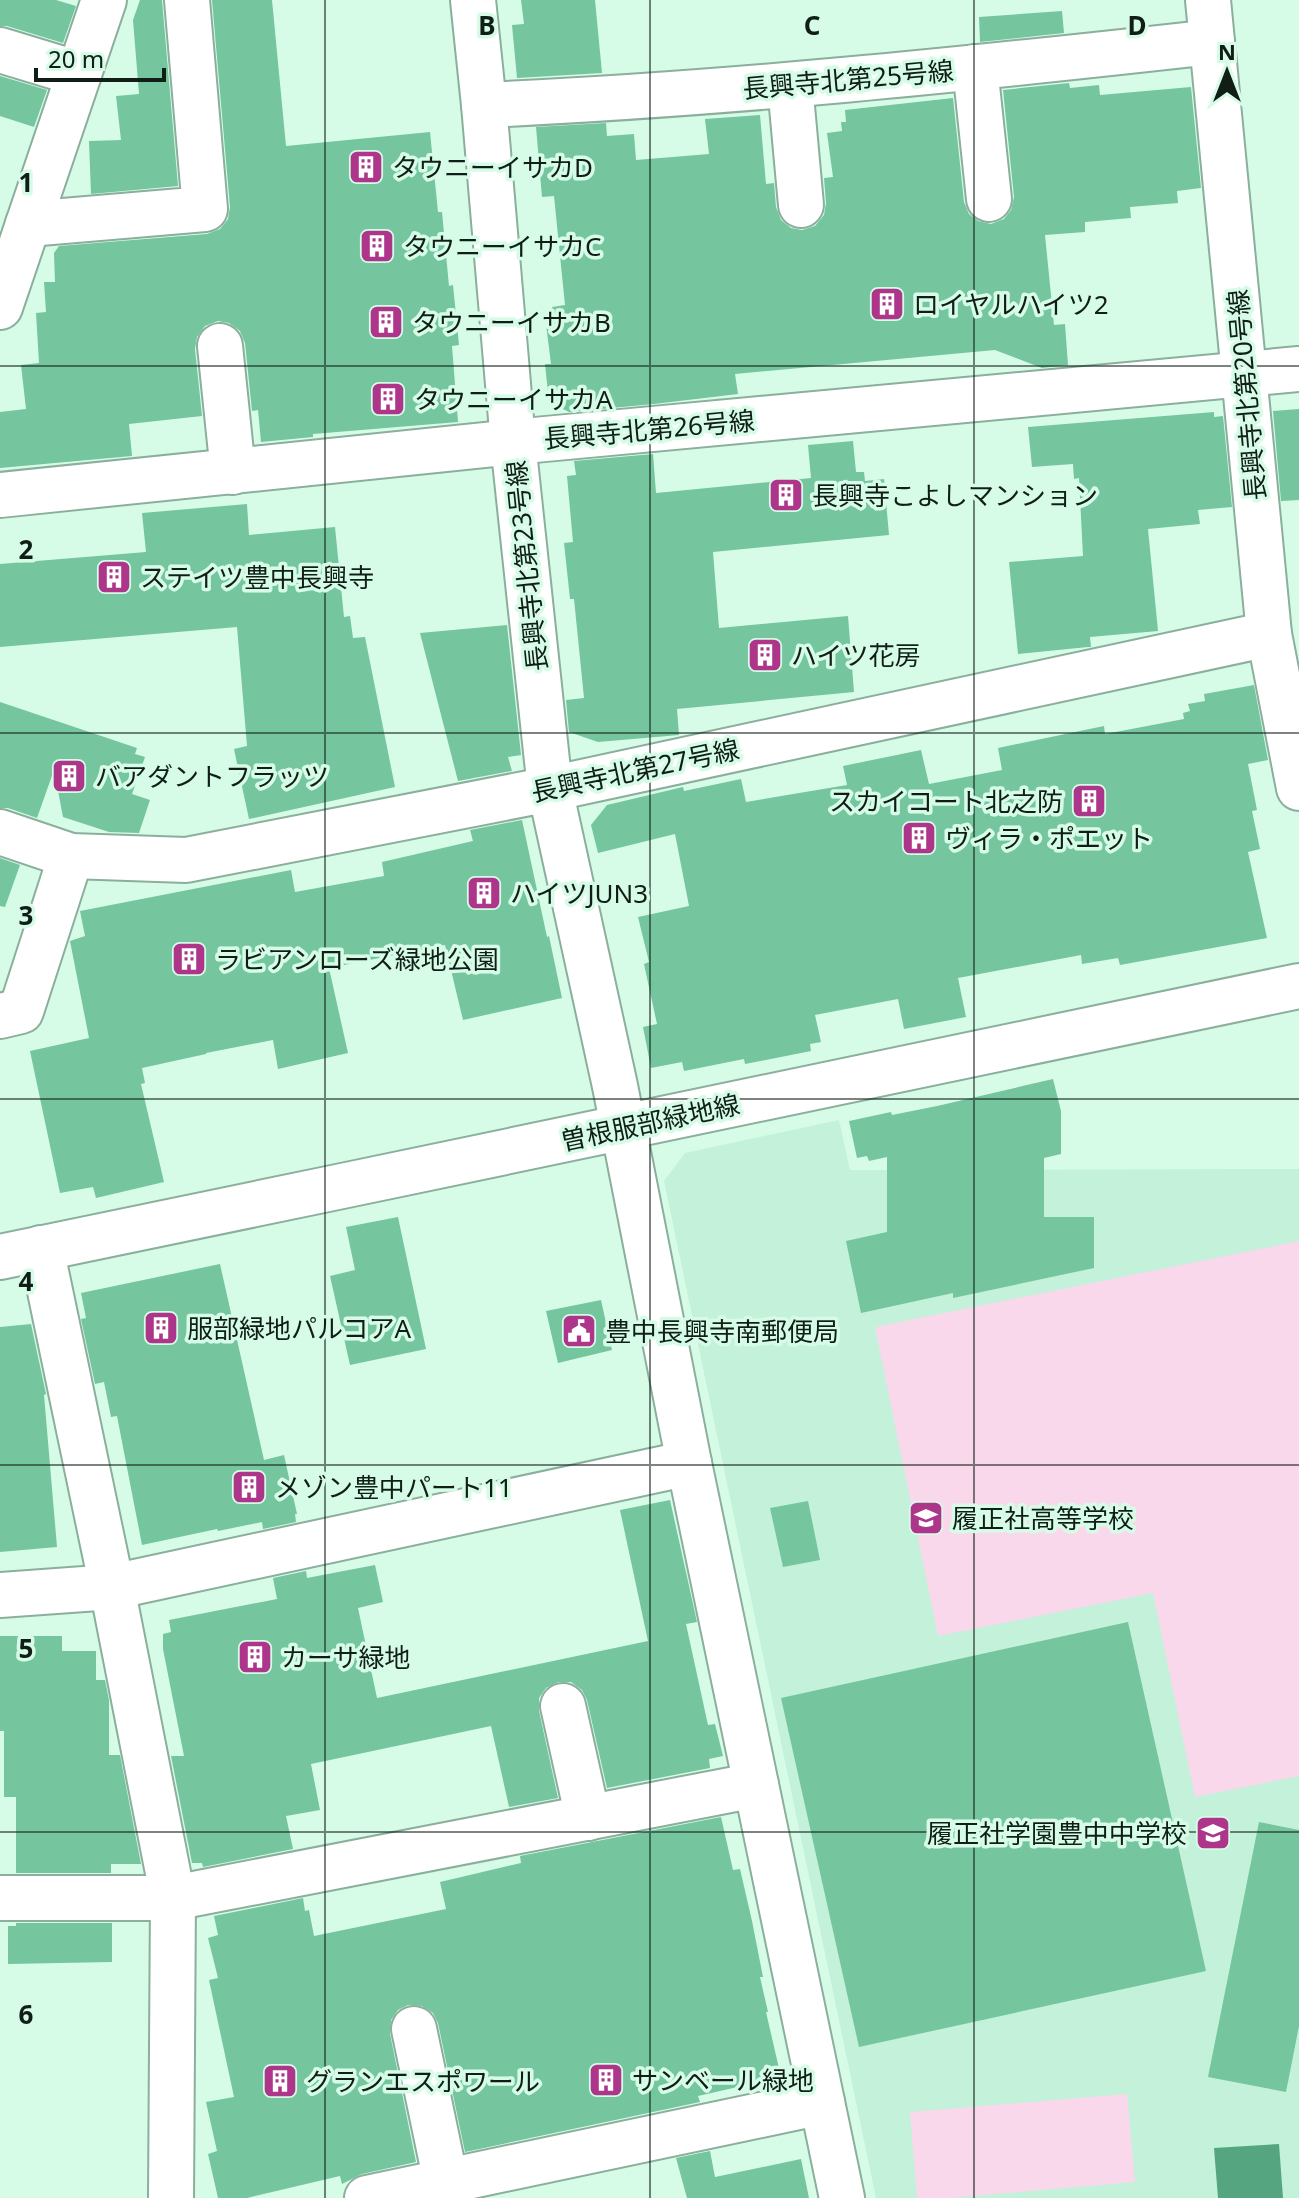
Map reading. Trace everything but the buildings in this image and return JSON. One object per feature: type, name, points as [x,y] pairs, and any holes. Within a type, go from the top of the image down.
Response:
[{"type":"street","points":[[0,307],[104,0]]},
{"type":"street","points":[[28,224],[205,209],[187,0]]},
{"type":"street","name":"長興寺北第23号線","points":[[473,0],[513,442],[550,789],[624,1126],[689,1463],[842,2198]]},
{"type":"street","name":"長興寺北第25号線","points":[[484,105],[624,99],[975,67],[1210,21]]},
{"type":"street","name":"長興寺北第20号線","points":[[1210,21],[1269,634],[1299,788]]},
{"type":"street","points":[[0,50],[79,74]]},
{"type":"street","points":[[975,67],[989,199]]},
{"type":"street","points":[[790,85],[801,205]]},
{"type":"street","points":[[220,346],[233,472]]},
{"type":"street","name":"長興寺北第26号線","points":[[0,495],[513,442],[1299,369]]},
{"type":"street","name":"長興寺北第27号線","points":[[0,832],[71,856],[186,860],[550,789],[1269,634]]},
{"type":"street","points":[[0,1016],[21,1011],[71,856]]},
{"type":"street","name":"曽根服部緑地線","points":[[21,1253],[1299,986]]},
{"type":"street","points":[[21,1253],[112,1587],[173,1898],[171,2198]]},
{"type":"street","points":[[0,1595],[112,1587],[689,1463]]},
{"type":"street","points":[[563,1706],[588,1818]]},
{"type":"street","points":[[0,1898],[173,1898],[756,1785]]},
{"type":"street","points":[[414,2029],[446,2182]]},
{"type":"street","points":[[367,2198],[822,2102]]},
{"type":"shaded area","points":[[839,1120],[850,1170],[1299,1169],[1299,2198],[876,2198],[664,1181],[685,1153]]},
{"type":"shaded area","points":[[1299,1241],[1299,1776],[1195,1797],[1153,1593],[938,1636],[875,1327]]},
{"type":"shaded area","points":[[1127,2094],[1135,2182],[950,2198],[917,2198],[910,2112]]},
{"type":"shaded area","points":[[1279,2144],[1283,2198],[1218,2198],[1214,2148]]},
{"type":"place","name":"タウニーイサカD","points":[[366,167]]},
{"type":"place","name":"タウニーイサカC","points":[[377,246]]},
{"type":"place","name":"ロイヤルハイツ2","points":[[887,304]]},
{"type":"place","name":"タウニーイサカB","points":[[386,322]]},
{"type":"place","name":"タウニーイサカA","points":[[388,399]]},
{"type":"place","name":"長興寺こよしマンション","points":[[786,495]]},
{"type":"place","name":"ステイツ豊中長興寺","points":[[114,577]]},
{"type":"place","name":"ハイツ花房","points":[[765,655]]},
{"type":"place","name":"バアダントフラッツ","points":[[69,776]]},
{"type":"place","name":"スカイコート北之防","points":[[1089,801]]},
{"type":"place","name":"ヴィラ・ポエット","points":[[919,838]]},
{"type":"place","name":"ハイツJUN3","points":[[484,893]]},
{"type":"place","name":"ラビアンローズ緑地公園","points":[[189,959]]},
{"type":"place","name":"服部緑地パルコアA","points":[[161,1328]]},
{"type":"place","name":"豊中長興寺南郵便局","points":[[579,1331]]},
{"type":"place","name":"メゾン豊中パート11","points":[[249,1487]]},
{"type":"place","name":"履正社高等学校","points":[[926,1518]]},
{"type":"place","name":"カーサ緑地","points":[[255,1657]]},
{"type":"place","name":"履正社学園豊中中学校","points":[[1213,1833]]},
{"type":"place","name":"サンベール緑地","points":[[606,2080]]},
{"type":"place","name":"グランエスポワール","points":[[280,2081]]}]
